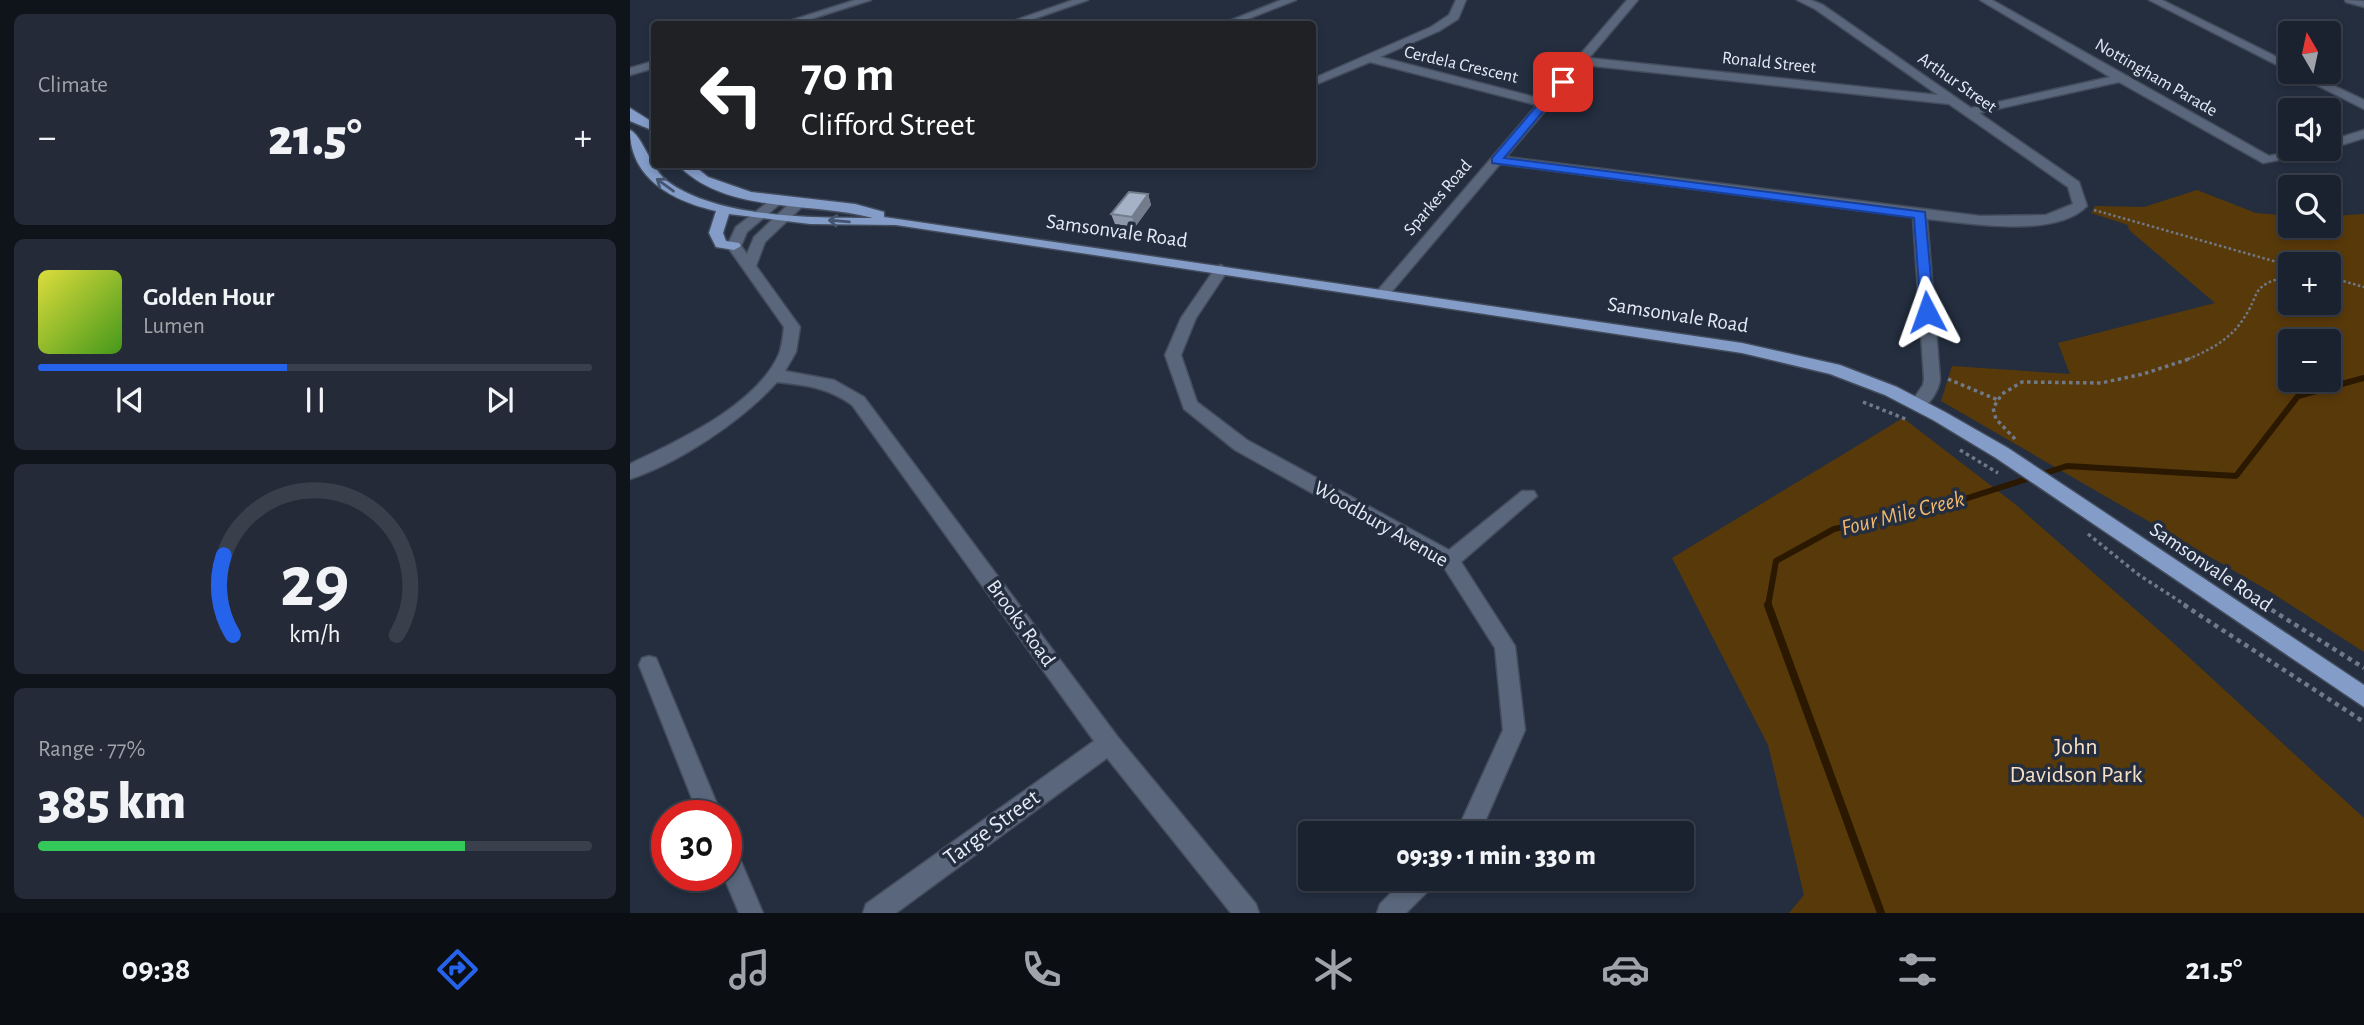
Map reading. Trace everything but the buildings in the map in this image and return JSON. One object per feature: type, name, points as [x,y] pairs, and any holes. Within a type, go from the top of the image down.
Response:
[{"type":"main road","name":"Samsonvale Road","points":[[651,125],[632,115],[630,133],[644,164],[658,181],[694,201],[758,214],[860,223],[896,221]]},
{"type":"main road","name":"Samsonvale Road","points":[[688,168],[719,187],[777,199],[872,213],[896,221],[1777,354],[1862,378],[1918,404],[2002,453],[2086,520],[2364,697]]},
{"type":"main road","points":[[723,209],[717,227],[717,239],[721,244],[734,246]]},
{"type":"street","points":[[797,21],[866,0]]},
{"type":"street","points":[[1019,21],[1083,0]]},
{"type":"street","points":[[1235,21],[1291,0]]},
{"type":"street","points":[[1316,81],[1447,23],[1458,11],[1461,0]]},
{"type":"street","name":"Sparkes Road","points":[[1383,293],[1633,0]]},
{"type":"street","name":"Arthur Street","points":[[1802,0],[1818,7],[2074,186],[2080,206]]},
{"type":"street","name":"Nottingham Parade","points":[[1985,0],[2244,149],[2268,160],[2278,158]]},
{"type":"street","points":[[2154,0],[2278,62]]},
{"type":"street","points":[[2350,0],[2364,4]]},
{"type":"street","name":"Cerdela Crescent","points":[[1369,58],[1545,103]]},
{"type":"street","name":"Ronald Street","points":[[1581,61],[1953,101]]},
{"type":"street","points":[[630,72],[651,65]]},
{"type":"street","points":[[1969,112],[2120,78]]},
{"type":"street","points":[[2321,84],[2364,105]]},
{"type":"street","points":[[2341,141],[2364,134]]},
{"type":"street","points":[[1496,160],[1920,215],[2035,221],[2070,214],[2080,206]]},
{"type":"street","points":[[630,472],[722,421],[750,399],[772,376],[789,351],[792,327],[750,264],[738,255],[734,246],[737,236],[777,199]]},
{"type":"street","points":[[750,264],[755,246],[782,216],[799,202]]},
{"type":"street","points":[[1918,404],[1931,386],[1932,379],[1920,215]]},
{"type":"street","name":"Woodbury Avenue","points":[[1221,270],[1189,318],[1172,355],[1190,405],[1241,445],[1450,560],[1505,646],[1514,730],[1473,821]]},
{"type":"street","name":"Brooks Road","points":[[772,376],[816,380],[838,386],[858,401],[1109,743],[1247,913]]},
{"type":"street","points":[[1450,560],[1528,496]]},
{"type":"street","points":[[649,665],[704,800]]},
{"type":"street","name":"Targe Street","points":[[875,913],[1109,743]]},
{"type":"street","points":[[742,891],[751,913]]},
{"type":"street","points":[[1389,913],[1410,891]]},
{"type":"path","points":[[2080,206],[2278,262]]},
{"type":"path","points":[[2018,442],[1996,419],[1993,408],[2016,383],[2033,378],[2081,384],[2116,381],[2189,358],[2220,343],[2235,330],[2245,316],[2254,292],[2271,279],[2278,278]]},
{"type":"path","points":[[2341,280],[2364,287]]},
{"type":"path","points":[[1945,378],[1998,400]]},
{"type":"path","points":[[1863,402],[1914,423]]},
{"type":"path","points":[[1957,448],[1983,466]]},
{"type":"path","points":[[2086,520],[2102,547],[2139,575],[2364,722]]},
{"type":"green space","points":[[2197,190],[2256,213],[2278,215],[2278,238],[2341,238],[2341,215],[2364,214],[2364,652],[2269,591],[1941,401],[1952,366],[2070,374],[2058,343],[2215,303],[2129,230],[2128,225],[2091,213],[2095,206],[2144,207]]},
{"type":"green space","name":"John Davidson Park","points":[[1903,418],[2015,504],[2169,639],[2364,818],[2364,913],[1789,913],[1804,895],[1768,745],[1672,558]]},
{"type":"waterway","name":"Four Mile Creek","points":[[1768,605],[1776,561],[1834,529],[1940,507],[2067,466],[2236,476],[2298,396],[2364,378]]},
{"type":"waterway","name":"Four Mile Creek","points":[[1768,605],[1881,913]]},
{"type":"route","points":[[1563,82],[1496,160],[1920,215],[1927,312]]}]
